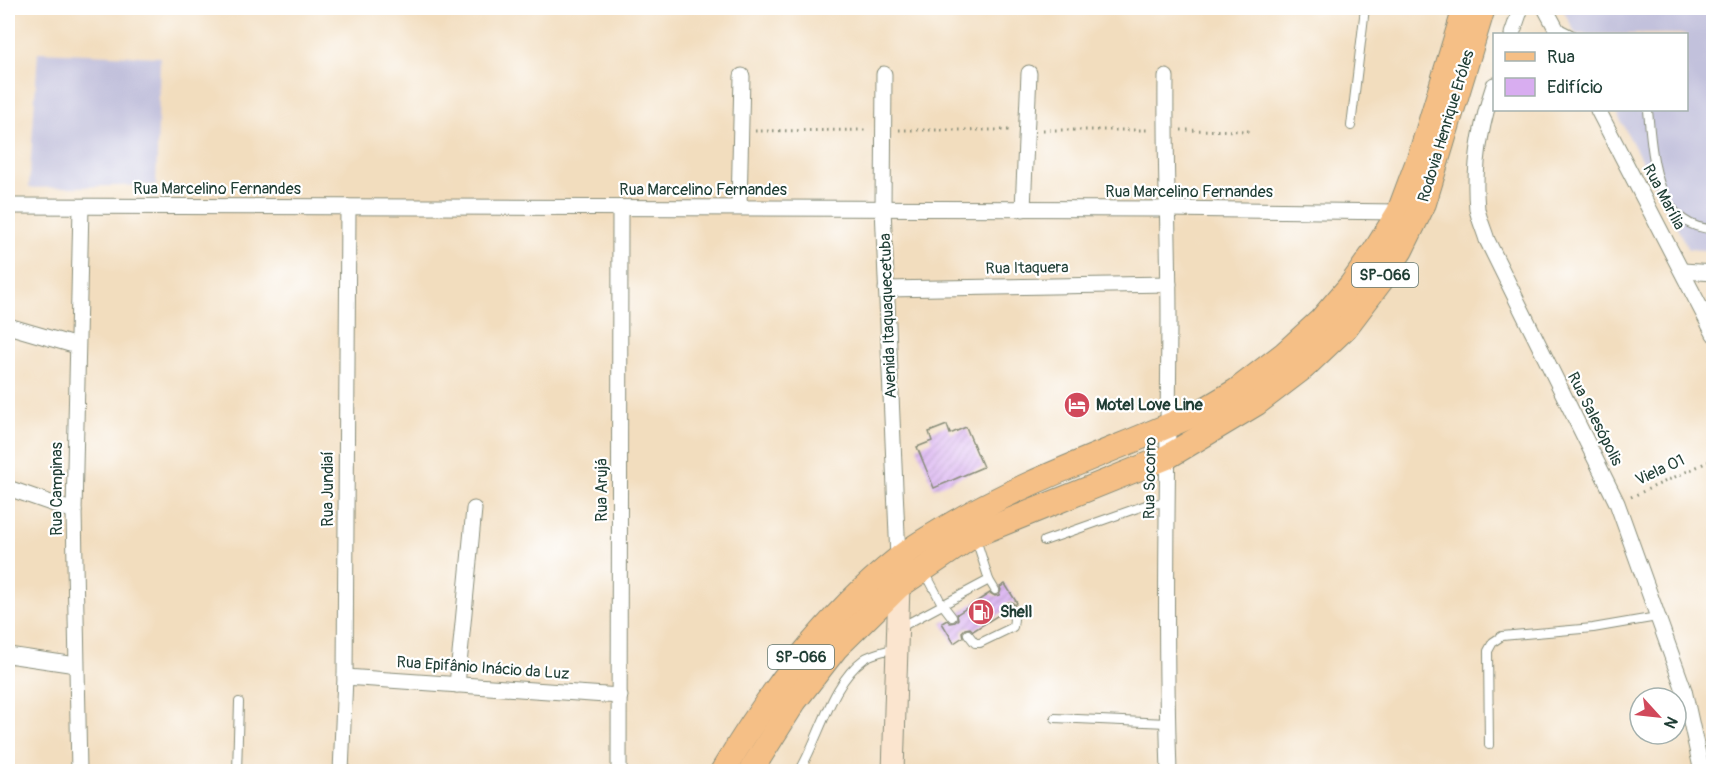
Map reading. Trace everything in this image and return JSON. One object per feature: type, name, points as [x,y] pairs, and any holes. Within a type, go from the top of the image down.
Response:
[{"type":"main road","name":"Rodovia Henrique Eróles","points":[[1168,426],[1204,410],[1236,391],[1292,347],[1321,320],[1351,285],[1399,212],[1421,153],[1464,8]]},
{"type":"main road","name":"Rodovia Henrique Eróles","points":[[1167,457],[1257,403],[1303,368],[1346,327],[1380,282],[1401,250],[1424,203],[1483,8]]},
{"type":"main road","name":"SP-066","points":[[722,771],[764,707],[815,639],[843,609],[898,558],[978,508],[1168,426]]},
{"type":"main road","name":"SP-066","points":[[750,771],[794,702],[836,648],[899,586],[974,535],[1167,457]]},
{"type":"street","points":[[1512,33],[1521,8]]},
{"type":"street","points":[[1545,8],[1557,30]]},
{"type":"street","points":[[1023,209],[1029,73]]},
{"type":"street","name":"Avenida Itaquaquecetuba","points":[[885,74],[883,208],[898,558]]},
{"type":"street","points":[[739,207],[742,76]]},
{"type":"street","name":"Rua Socorro","points":[[1166,77],[1169,284],[1168,771]]},
{"type":"street","name":"Rua Salesópolis","points":[[1493,88],[1479,150],[1476,186],[1478,212],[1487,240],[1617,503],[1684,690],[1702,771]]},
{"type":"street","name":"Rua Marília","points":[[1599,111],[1683,271],[1713,334]]},
{"type":"street","name":"Rua Marcelino Fernandes","points":[[8,206],[739,207],[1399,212]]},
{"type":"street","name":"Rua Campinas","points":[[79,771],[74,511],[81,207]]},
{"type":"street","name":"Rua Jundiaí","points":[[341,771],[345,677],[348,207]]},
{"type":"street","name":"Rua Arujá","points":[[620,208],[620,771]]},
{"type":"street","points":[[1683,271],[1713,273]]},
{"type":"street","name":"Rua Itaquera","points":[[886,289],[1169,284]]},
{"type":"street","points":[[8,326],[76,346]]},
{"type":"street","points":[[8,488],[74,511]]},
{"type":"street","points":[[457,685],[474,509]]},
{"type":"street","points":[[893,771],[899,586]]},
{"type":"street","points":[[8,655],[76,665]]},
{"type":"street","name":"Rua Epifânio Inácio da Luz","points":[[345,677],[620,696]]},
{"type":"lane","points":[[1351,126],[1365,8]]},
{"type":"lane","points":[[1648,111],[1656,178],[1664,194],[1678,215],[1689,224],[1713,229]]},
{"type":"lane","points":[[1044,542],[1146,505],[1167,502]]},
{"type":"lane","points":[[974,535],[989,580],[995,590]]},
{"type":"lane","points":[[924,569],[942,604],[952,617]]},
{"type":"lane","points":[[799,771],[840,686],[852,670],[866,657],[897,639],[942,604],[989,580]]},
{"type":"lane","points":[[968,634],[975,643],[980,643],[1012,627],[1014,619],[1010,608]]},
{"type":"lane","points":[[1489,745],[1488,651],[1493,642],[1502,636],[1593,628],[1657,617]]},
{"type":"lane","points":[[237,771],[239,702]]},
{"type":"lane","points":[[1055,718],[1167,723]]},
{"type":"path","points":[[742,131],[1028,129],[1251,131]]},
{"type":"path","name":"Viela 01","points":[[1617,503],[1713,459]]},
{"type":"shaded area","points":[[1562,8],[1713,8],[1713,251],[1688,249],[1616,111],[1688,111],[1688,33],[1575,33]]},
{"type":"shaded area","points":[[38,52],[160,57],[156,185],[29,188]]},
{"type":"building","points":[[947,425],[950,434],[966,427],[983,467],[934,488],[917,447],[932,441],[929,432]]},
{"type":"building","name":"Shell","points":[[1005,584],[1017,603],[1015,605],[1012,602],[1007,603],[1004,606],[1005,611],[973,631],[970,628],[965,629],[962,632],[963,637],[954,643],[942,623],[947,620],[950,623],[955,622],[958,619],[957,614],[990,593],[995,596],[999,595],[1000,587]]},
{"type":"place","name":"Motel Love Line","points":[[1077,405]]},
{"type":"place","name":"Shell","points":[[981,612]]}]
